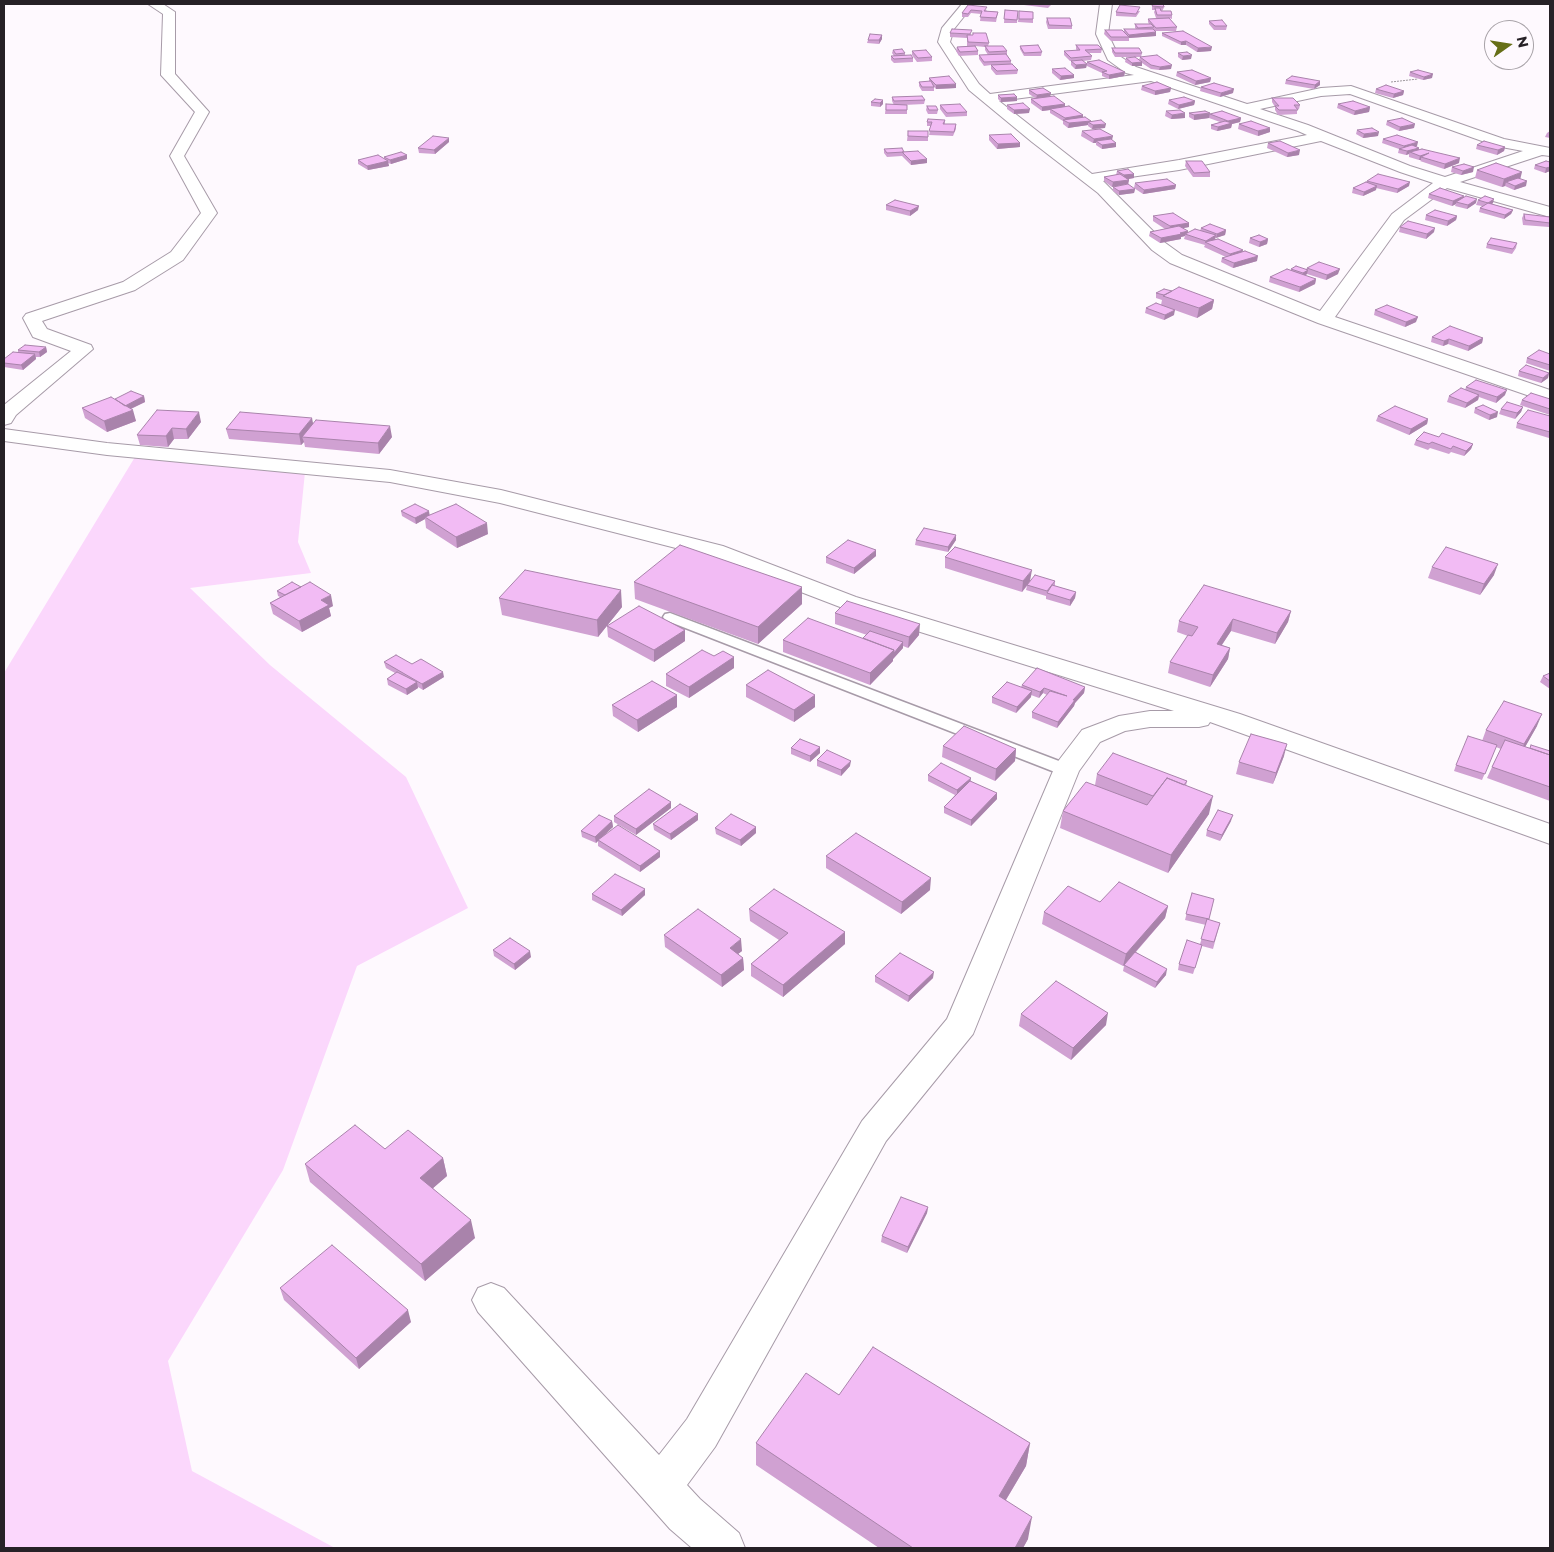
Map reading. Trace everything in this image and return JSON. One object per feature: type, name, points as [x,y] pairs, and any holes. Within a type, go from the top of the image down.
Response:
[{"type":"street","points":[[4,418],[7,412],[84,349],[40,333],[32,318],[129,286],[177,256],[209,213],[177,156],[202,112],[168,75],[169,12],[154,4]]},
{"type":"street","points":[[968,4],[948,28],[944,42],[974,87],[1104,190],[1158,246],[1176,259],[1324,319],[1550,398]]},
{"type":"street","points":[[1106,4],[1102,34],[1113,57],[1131,70],[1246,108],[1405,169],[1550,212]]},
{"type":"street","points":[[988,98],[1152,77]]},
{"type":"street","points":[[1246,108],[1321,92],[1351,90],[1500,143],[1546,152]]},
{"type":"street","points":[[1089,179],[1179,165],[1322,136]]},
{"type":"street","points":[[1324,319],[1398,218],[1446,182],[1546,152]]},
{"type":"street","points":[[4,435],[107,450],[390,476],[501,498],[715,551],[848,602],[1231,720],[1550,834]]},
{"type":"street","points":[[660,1487],[701,1432],[874,1131],[961,1025],[1066,770],[1091,736],[1119,724],[1150,719],[1231,720]]},
{"type":"street","points":[[491,1300],[685,1514],[724,1548]]},
{"type":"lane","points":[[670,617],[1066,770]]},
{"type":"shaded area","points":[[135,457],[305,472],[298,542],[311,573],[190,588],[270,665],[406,777],[468,908],[357,966],[283,1170],[168,1361],[192,1471],[335,1548],[4,1548],[4,673]]},
{"type":"building","points":[[1153,4],[1164,4],[1163,7],[1152,6]]},
{"type":"building","points":[[968,5],[987,7],[984,11],[998,12],[996,18],[980,17],[982,11],[971,10],[968,14],[962,13]]},
{"type":"building","points":[[1120,5],[1140,7],[1136,14],[1116,12]]},
{"type":"building","points":[[1155,8],[1160,8],[1161,11],[1171,11],[1172,15],[1157,15]]},
{"type":"building","points":[[1005,10],[1018,11],[1017,20],[1004,19]]},
{"type":"building","points":[[1019,11],[1033,12],[1033,19],[1019,19]]},
{"type":"building","points":[[1047,18],[1070,18],[1072,26],[1049,25]]},
{"type":"building","points":[[1169,18],[1177,27],[1156,28],[1148,19]]},
{"type":"building","points":[[1222,20],[1227,26],[1215,26],[1209,21]]},
{"type":"building","points":[[1135,24],[1151,24],[1154,27],[1138,28]]},
{"type":"building","points":[[952,29],[972,30],[970,34],[950,33]]},
{"type":"building","points":[[1124,29],[1153,29],[1156,32],[1129,35]]},
{"type":"building","points":[[1105,30],[1122,30],[1129,37],[1111,37]]},
{"type":"building","points":[[1183,31],[1212,47],[1198,48],[1186,41],[1181,42],[1162,33]]},
{"type":"building","points":[[973,33],[986,33],[989,43],[968,42],[967,35],[973,35]]},
{"type":"building","points":[[870,34],[882,35],[879,40],[868,40]]},
{"type":"building","points":[[1038,45],[1042,52],[1024,53],[1020,46]]},
{"type":"building","points":[[1076,45],[1098,45],[1102,49],[1085,50],[1092,56],[1071,58],[1064,51],[1080,50]]},
{"type":"building","points":[[975,46],[978,51],[960,52],[957,47]]},
{"type":"building","points":[[985,46],[1003,46],[1007,51],[989,52]]},
{"type":"building","points":[[1112,48],[1139,48],[1142,53],[1115,53]]},
{"type":"building","points":[[902,49],[905,53],[896,54],[893,50]]},
{"type":"building","points":[[926,50],[932,57],[918,58],[912,51]]},
{"type":"building","points":[[1187,52],[1192,55],[1183,56],[1178,53]]},
{"type":"building","points":[[1006,54],[1011,61],[984,62],[979,55]]},
{"type":"building","points":[[911,55],[913,58],[894,59],[891,56]]},
{"type":"building","points":[[1157,55],[1172,65],[1160,67],[1151,65],[1140,57]]},
{"type":"building","points":[[1135,57],[1142,62],[1132,63],[1126,58]]},
{"type":"building","points":[[1082,60],[1087,64],[1076,65],[1071,61]]},
{"type":"building","points":[[1099,60],[1125,72],[1109,75],[1102,72],[1107,71],[1087,62]]},
{"type":"building","points":[[1012,64],[1018,70],[997,71],[991,65]]},
{"type":"building","points":[[1065,68],[1074,75],[1061,76],[1052,69]]},
{"type":"building","points":[[1192,70],[1211,78],[1196,81],[1177,72]]},
{"type":"building","points":[[1418,70],[1433,74],[1424,77],[1410,72]]},
{"type":"building","points":[[949,76],[956,84],[936,85],[929,78]]},
{"type":"building","points":[[1292,76],[1320,81],[1315,85],[1286,80]]},
{"type":"building","points":[[931,81],[934,87],[922,87],[919,82]]},
{"type":"building","points":[[1157,82],[1171,88],[1155,91],[1142,86]]},
{"type":"building","points":[[1214,83],[1234,89],[1221,93],[1201,87]]},
{"type":"building","points":[[1386,85],[1404,91],[1394,94],[1376,89]]},
{"type":"building","points":[[1043,88],[1051,93],[1037,95],[1029,90]]},
{"type":"building","points":[[1014,94],[1017,97],[1001,98],[998,95]]},
{"type":"building","points":[[922,96],[925,100],[894,101],[892,97]]},
{"type":"building","points":[[1054,96],[1065,104],[1042,107],[1031,99]]},
{"type":"building","points":[[1184,97],[1195,101],[1179,105],[1169,100]]},
{"type":"building","points":[[1272,98],[1293,98],[1300,105],[1294,105],[1298,110],[1279,110],[1275,106],[1279,106]]},
{"type":"building","points":[[875,99],[883,100],[880,103],[871,102]]},
{"type":"building","points":[[1353,101],[1370,107],[1355,111],[1338,104]]},
{"type":"building","points":[[1023,103],[1030,109],[1014,110],[1007,105]]},
{"type":"building","points":[[886,104],[907,105],[907,110],[886,110]]},
{"type":"building","points":[[960,104],[967,112],[947,113],[940,105]]},
{"type":"building","points":[[927,106],[936,106],[938,110],[929,110]]},
{"type":"building","points":[[1069,106],[1083,115],[1065,118],[1050,109]]},
{"type":"building","points":[[1180,110],[1185,113],[1172,115],[1166,111]]},
{"type":"building","points":[[1205,111],[1210,113],[1194,115],[1189,113]]},
{"type":"building","points":[[1222,111],[1241,118],[1228,121],[1210,114]]},
{"type":"building","points":[[1085,117],[1091,121],[1069,123],[1063,120]]},
{"type":"building","points":[[1402,118],[1415,124],[1400,127],[1387,121]]},
{"type":"building","points":[[928,119],[945,120],[943,124],[956,124],[954,132],[929,131],[932,122],[927,122]]},
{"type":"building","points":[[1101,120],[1106,124],[1093,125],[1088,122]]},
{"type":"building","points":[[1225,121],[1232,123],[1218,127],[1211,125]]},
{"type":"building","points":[[1251,121],[1270,128],[1258,131],[1239,124]]},
{"type":"building","points":[[1372,128],[1379,132],[1364,134],[1357,130]]},
{"type":"building","points":[[1100,129],[1113,136],[1094,139],[1082,131]]},
{"type":"building","points":[[908,131],[928,131],[928,137],[908,136]]},
{"type":"building","points":[[1011,134],[1020,143],[998,144],[989,135]]},
{"type":"building","points":[[1397,135],[1418,142],[1404,146],[1383,139]]},
{"type":"building","points":[[433,136],[449,138],[434,150],[418,148]]},
{"type":"building","points":[[1111,139],[1116,143],[1102,145],[1096,141]]},
{"type":"building","points":[[1280,141],[1300,150],[1288,153],[1268,143]]},
{"type":"building","points":[[1484,141],[1505,147],[1498,150],[1477,145]]},
{"type":"building","points":[[1412,145],[1419,148],[1407,151],[1399,149]]},
{"type":"building","points":[[902,148],[904,152],[887,153],[884,149]]},
{"type":"building","points":[[1422,149],[1460,158],[1445,164],[1421,157],[1429,153],[1420,156],[1410,152]]},
{"type":"building","points":[[918,151],[927,159],[911,161],[902,152]]},
{"type":"building","points":[[401,152],[407,155],[390,160],[384,157]]},
{"type":"building","points":[[378,155],[388,161],[367,166],[358,160]]},
{"type":"building","points":[[1186,161],[1202,161],[1210,172],[1194,173]]},
{"type":"building","points":[[1546,161],[1550,162],[1550,167],[1546,168],[1535,165]]},
{"type":"building","points":[[1496,163],[1522,172],[1504,179],[1477,170]]},
{"type":"building","points":[[1464,164],[1474,167],[1463,171],[1452,167]]},
{"type":"building","points":[[1128,169],[1134,174],[1124,175],[1117,171]]},
{"type":"building","points":[[1120,174],[1129,180],[1113,182],[1104,177]]},
{"type":"building","points":[[1378,174],[1410,182],[1398,189],[1367,181]]},
{"type":"building","points":[[1518,178],[1527,181],[1515,186],[1506,182]]},
{"type":"building","points":[[1167,179],[1176,185],[1144,190],[1135,183]]},
{"type":"building","points":[[1366,182],[1377,186],[1364,192],[1353,188]]},
{"type":"building","points":[[1128,184],[1135,189],[1119,191],[1113,187]]},
{"type":"building","points":[[1440,188],[1464,196],[1453,201],[1429,194]]},
{"type":"building","points":[[1466,196],[1477,199],[1468,205],[1456,202]]},
{"type":"building","points":[[1485,196],[1494,199],[1488,203],[1478,200]]},
{"type":"building","points":[[895,200],[919,206],[910,211],[886,205]]},
{"type":"building","points":[[1488,203],[1513,210],[1505,215],[1480,208]]},
{"type":"building","points":[[1435,210],[1457,216],[1448,221],[1426,215]]},
{"type":"building","points":[[1173,213],[1189,223],[1170,226],[1153,216]]},
{"type":"building","points":[[1524,214],[1550,217],[1550,223],[1525,220]]},
{"type":"building","points":[[1408,221],[1435,228],[1427,234],[1400,227]]},
{"type":"building","points":[[1210,224],[1226,230],[1217,234],[1201,228]]},
{"type":"building","points":[[1179,226],[1188,231],[1161,238],[1150,232]]},
{"type":"building","points":[[1195,229],[1216,235],[1206,241],[1185,234]]},
{"type":"building","points":[[1259,235],[1268,239],[1260,242],[1250,238]]},
{"type":"building","points":[[1491,238],[1517,243],[1513,249],[1487,244]]},
{"type":"building","points":[[1218,239],[1243,250],[1230,254],[1205,242]]},
{"type":"building","points":[[1245,251],[1258,256],[1234,263],[1222,258]]},
{"type":"building","points":[[1319,262],[1340,269],[1327,275],[1307,268]]},
{"type":"building","points":[[1296,266],[1308,270],[1303,273],[1291,269]]},
{"type":"building","points":[[1287,269],[1316,279],[1300,287],[1270,277]]},
{"type":"building","points":[[1179,287],[1214,300],[1199,308],[1163,296]]},
{"type":"building","points":[[1164,289],[1172,291],[1164,295],[1156,293]]},
{"type":"building","points":[[1156,303],[1175,310],[1165,315],[1146,308]]},
{"type":"building","points":[[1387,305],[1418,317],[1406,322],[1375,310]]},
{"type":"building","points":[[1450,326],[1483,338],[1469,346],[1449,339],[1444,341],[1432,337]]},
{"type":"building","points":[[25,345],[46,347],[39,352],[18,350]]},
{"type":"building","points":[[1539,350],[1550,354],[1550,365],[1527,358]]},
{"type":"building","points":[[13,352],[35,354],[21,365],[4,363],[4,359]]},
{"type":"building","points":[[1526,365],[1549,373],[1543,378],[1519,371]]},
{"type":"building","points":[[1476,380],[1507,390],[1497,397],[1466,387]]},
{"type":"building","points":[[1461,388],[1479,395],[1467,403],[1449,396]]},
{"type":"building","points":[[131,391],[144,396],[125,406],[115,399]]},
{"type":"building","points":[[1531,393],[1550,399],[1550,409],[1522,400]]},
{"type":"building","points":[[111,397],[133,410],[104,421],[82,408]]},
{"type":"building","points":[[1507,402],[1523,407],[1517,413],[1501,409]]},
{"type":"building","points":[[1483,405],[1498,412],[1490,415],[1475,408]]},
{"type":"building","points":[[1395,406],[1428,419],[1411,429],[1378,416]]},
{"type":"building","points":[[157,410],[199,412],[186,429],[172,428],[166,436],[137,435]]},
{"type":"building","points":[[1528,410],[1550,416],[1550,432],[1517,423]]},
{"type":"building","points":[[240,412],[312,418],[299,434],[226,429]]},
{"type":"building","points":[[316,420],[390,426],[378,443],[302,437]]},
{"type":"building","points":[[1424,432],[1439,437],[1442,433],[1473,444],[1466,451],[1453,446],[1451,449],[1432,442],[1429,444],[1416,440]]},
{"type":"building","points":[[415,504],[429,511],[415,518],[401,511]]},
{"type":"building","points":[[456,504],[487,523],[456,537],[425,517]]},
{"type":"building","points":[[924,528],[956,535],[948,547],[916,540]]},
{"type":"building","points":[[848,540],[876,550],[854,568],[826,557]]},
{"type":"building","points":[[680,545],[802,587],[758,627],[634,582]]},
{"type":"building","points":[[955,547],[1032,570],[1023,581],[945,557]]},
{"type":"building","points":[[1446,547],[1498,564],[1484,584],[1432,567]]},
{"type":"building","points":[[525,570],[621,590],[597,620],[499,598]]},
{"type":"building","points":[[1035,575],[1055,581],[1047,591],[1027,585]]},
{"type":"building","points":[[292,582],[301,587],[285,595],[277,591]]},
{"type":"building","points":[[310,582],[331,595],[321,600],[329,605],[299,621],[270,603]]},
{"type":"building","points":[[1052,585],[1076,592],[1070,600],[1047,593]]},
{"type":"building","points":[[1204,585],[1291,611],[1277,633],[1233,619],[1217,644],[1230,648],[1213,675],[1170,662],[1188,635],[1192,636],[1198,627],[1179,621]]},
{"type":"building","points":[[847,601],[920,624],[909,637],[835,613]]},
{"type":"building","points":[[639,606],[685,630],[654,650],[607,626]]},
{"type":"building","points":[[808,618],[894,650],[870,673],[783,640]]},
{"type":"building","points":[[870,631],[903,642],[894,653],[894,650],[863,638]]},
{"type":"building","points":[[702,650],[714,656],[723,651],[734,657],[689,687],[666,674]]},
{"type":"building","points":[[396,655],[412,664],[421,659],[443,672],[422,684],[384,662]]},
{"type":"building","points":[[1037,668],[1085,687],[1073,700],[1075,700],[1058,722],[1032,712],[1050,691],[1067,696],[1044,688],[1040,692],[1022,685]]},
{"type":"building","points":[[768,670],[815,695],[794,710],[746,685]]},
{"type":"building","points":[[397,672],[417,682],[406,689],[387,679]]},
{"type":"building","points":[[1550,673],[1550,681],[1543,676]]},
{"type":"building","points":[[652,681],[677,695],[637,720],[612,705]]},
{"type":"building","points":[[1007,682],[1032,691],[1017,707],[992,697]]},
{"type":"building","points":[[1504,701],[1542,714],[1524,744],[1486,730]]},
{"type":"building","points":[[964,726],[1016,749],[996,769],[943,746]]},
{"type":"building","points":[[1251,734],[1287,744],[1276,773],[1239,762]]},
{"type":"building","points":[[1468,736],[1497,745],[1485,774],[1456,765]]},
{"type":"building","points":[[800,739],[820,747],[810,756],[791,748]]},
{"type":"building","points":[[1505,740],[1550,755],[1550,787],[1492,767]]},
{"type":"building","points":[[1531,745],[1550,751],[1550,755],[1530,748]]},
{"type":"building","points":[[827,750],[851,761],[841,770],[817,760]]},
{"type":"building","points":[[1113,753],[1187,781],[1184,785],[1167,778],[1153,796],[1097,774]]},
{"type":"building","points":[[941,763],[971,778],[957,790],[928,775]]},
{"type":"building","points":[[1167,778],[1213,796],[1171,855],[1063,811],[1086,782],[1147,805]]},
{"type":"building","points":[[970,781],[997,793],[971,820],[944,807]]},
{"type":"building","points":[[649,789],[671,802],[636,829],[614,816]]},
{"type":"building","points":[[680,804],[698,814],[670,834],[653,824]]},
{"type":"building","points":[[1218,810],[1233,815],[1222,835],[1207,830]]},
{"type":"building","points":[[731,814],[756,827],[740,840],[715,828]]},
{"type":"building","points":[[599,815],[612,821],[595,837],[581,831]]},
{"type":"building","points":[[618,825],[660,851],[640,866],[598,840]]},
{"type":"building","points":[[856,833],[931,878],[902,902],[826,856]]},
{"type":"building","points":[[615,874],[645,889],[621,910],[592,894]]},
{"type":"building","points":[[1119,882],[1168,906],[1126,954],[1044,912],[1068,886],[1100,902]]},
{"type":"building","points":[[774,889],[845,932],[783,985],[751,964],[788,933],[749,909]]},
{"type":"building","points":[[1192,893],[1214,899],[1209,919],[1186,914]]},
{"type":"building","points":[[698,909],[741,939],[730,948],[743,958],[721,975],[664,935]]},
{"type":"building","points":[[1207,919],[1220,923],[1214,942],[1201,939]]},
{"type":"building","points":[[510,938],[530,951],[514,964],[493,950]]},
{"type":"building","points":[[1187,940],[1202,945],[1195,968],[1179,964]]},
{"type":"building","points":[[1135,952],[1167,969],[1157,982],[1124,965]]},
{"type":"building","points":[[900,953],[934,972],[909,996],[875,976]]},
{"type":"building","points":[[1056,981],[1108,1013],[1073,1048],[1021,1014]]},
{"type":"building","points":[[355,1125],[385,1149],[408,1130],[443,1158],[420,1178],[471,1220],[421,1264],[305,1164]]},
{"type":"building","points":[[901,1197],[928,1207],[908,1247],[882,1236]]},
{"type":"building","points":[[332,1245],[408,1310],[356,1358],[280,1288]]},
{"type":"building","points":[[873,1347],[1030,1443],[999,1496],[1032,1517],[1015,1548],[913,1548],[756,1443],[806,1373],[839,1395]]}]
